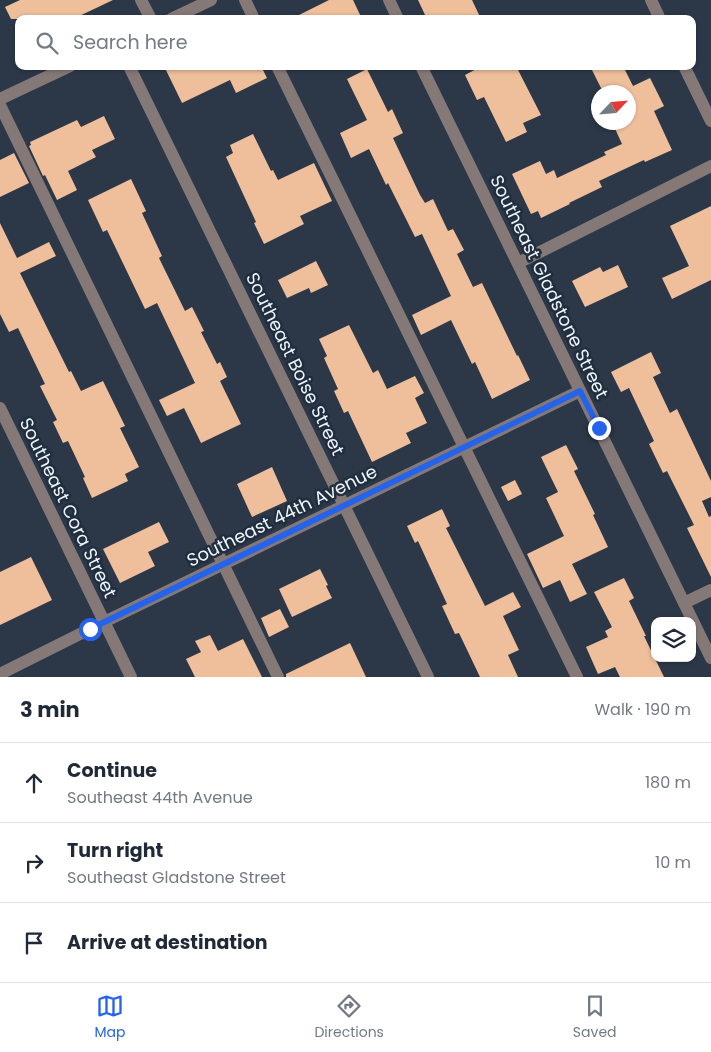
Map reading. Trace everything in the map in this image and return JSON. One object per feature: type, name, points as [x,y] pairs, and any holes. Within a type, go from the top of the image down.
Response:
[{"type":"street","points":[[141,0],[149,15]]},
{"type":"street","points":[[245,0],[252,15]]},
{"type":"street","points":[[389,0],[396,15]]},
{"type":"street","points":[[651,0],[658,15]]},
{"type":"street","points":[[179,15],[206,1]]},
{"type":"street","points":[[0,100],[62,70]]},
{"type":"street","name":"Southeast Boise Street","points":[[131,70],[428,677]]},
{"type":"street","points":[[279,70],[577,677]]},
{"type":"street","name":"Southeast Gladstone Street","points":[[423,70],[711,658]]},
{"type":"street","points":[[686,70],[711,120]]},
{"type":"street","points":[[0,105],[278,677]]},
{"type":"street","points":[[518,263],[711,166]]},
{"type":"street","name":"Southeast 44th Avenue","points":[[0,674],[580,391]]},
{"type":"street","name":"Southeast Cora Street","points":[[1,411],[131,677]]},
{"type":"street","points":[[684,603],[711,590]]},
{"type":"building","points":[[20,0],[113,0],[81,15],[15,15],[15,19],[11,19],[5,7]]},
{"type":"building","points":[[329,0],[353,0],[360,15],[299,15]]},
{"type":"building","points":[[418,0],[472,0],[479,15],[425,15]]},
{"type":"building","points":[[166,70],[263,70],[267,78],[236,93],[230,80],[182,103]]},
{"type":"building","points":[[367,70],[388,112],[392,109],[403,133],[393,138],[420,195],[425,203],[433,199],[448,231],[453,229],[464,250],[457,254],[473,287],[482,283],[530,380],[492,399],[475,362],[472,364],[451,320],[421,335],[412,315],[451,296],[422,234],[415,237],[388,183],[386,185],[369,149],[351,158],[340,133],[367,120],[347,79]]},
{"type":"building","points":[[474,70],[518,70],[541,115],[523,123],[527,132],[506,142],[484,97],[477,100],[465,75]]},
{"type":"building","points":[[592,70],[625,70],[632,85],[600,85]]},
{"type":"building","points":[[650,78],[664,106],[654,111],[672,150],[645,162],[644,160],[599,181],[602,187],[541,218],[538,211],[531,214],[512,174],[540,161],[546,174],[554,170],[557,178],[606,155],[604,152],[622,144],[616,130],[636,130],[635,85]]},
{"type":"building","points":[[104,116],[115,139],[92,150],[96,157],[68,171],[77,190],[57,200],[29,146],[31,145],[30,142],[77,120],[81,127]]},
{"type":"building","points":[[253,134],[271,171],[273,170],[278,180],[314,163],[332,201],[300,216],[304,224],[264,244],[226,157],[233,153],[230,145]]},
{"type":"building","points":[[14,153],[29,183],[0,197],[0,160]]},
{"type":"building","points":[[131,179],[146,211],[142,213],[162,256],[159,258],[185,311],[192,307],[204,331],[201,332],[217,364],[220,362],[227,377],[220,381],[241,424],[201,443],[184,408],[167,416],[159,400],[195,383],[157,303],[145,309],[107,230],[103,232],[88,200]]},
{"type":"building","points":[[711,206],[711,280],[672,299],[662,278],[689,266],[670,226]]},
{"type":"building","points":[[0,223],[17,258],[49,242],[56,256],[20,273],[69,372],[71,371],[81,391],[103,381],[125,426],[120,428],[139,467],[125,474],[128,481],[92,498],[83,478],[85,477],[68,441],[63,443],[53,422],[57,420],[40,386],[45,384],[18,328],[9,332],[0,314]]},
{"type":"building","points":[[316,261],[328,285],[311,293],[309,288],[287,298],[278,280]]},
{"type":"building","points":[[618,265],[628,287],[585,307],[572,281],[600,267],[603,272]]},
{"type":"building","points":[[349,325],[373,373],[378,370],[387,389],[415,376],[424,393],[415,398],[427,423],[406,433],[411,443],[372,462],[348,411],[344,413],[334,391],[338,389],[324,358],[327,356],[319,339]]},
{"type":"building","points":[[651,352],[661,373],[653,377],[670,413],[677,409],[711,481],[711,497],[702,501],[709,517],[711,516],[711,577],[687,528],[694,525],[667,471],[663,473],[649,444],[654,441],[629,388],[621,392],[611,372]]},
{"type":"building","points":[[566,445],[578,469],[574,471],[595,514],[593,515],[608,547],[572,564],[587,594],[570,602],[560,580],[543,588],[527,554],[564,536],[546,498],[558,492],[541,457]]},
{"type":"building","points":[[272,467],[287,501],[252,517],[237,484]]},
{"type":"building","points":[[515,480],[522,494],[508,501],[501,487]]},
{"type":"building","points":[[442,509],[450,526],[446,528],[485,606],[513,592],[521,607],[503,616],[519,650],[508,655],[518,677],[480,677],[459,633],[455,634],[442,606],[447,604],[418,541],[415,543],[407,526]]},
{"type":"building","points":[[159,522],[169,542],[148,552],[155,566],[120,583],[103,549]]},
{"type":"building","points":[[31,557],[52,600],[0,625],[0,572]]},
{"type":"building","points":[[320,569],[332,598],[292,617],[279,589]]},
{"type":"building","points":[[624,578],[634,598],[629,601],[651,650],[651,662],[657,662],[664,677],[620,677],[615,667],[598,674],[586,647],[608,637],[605,631],[612,627],[594,592]]},
{"type":"building","points":[[280,609],[289,627],[269,637],[261,618]]},
{"type":"building","points":[[210,635],[218,651],[243,639],[262,677],[195,677],[186,659],[201,652],[195,641]]},
{"type":"building","points":[[350,643],[366,677],[286,677],[286,674]]},
{"type":"route","points":[[90,629],[580,391],[599,428]]}]
